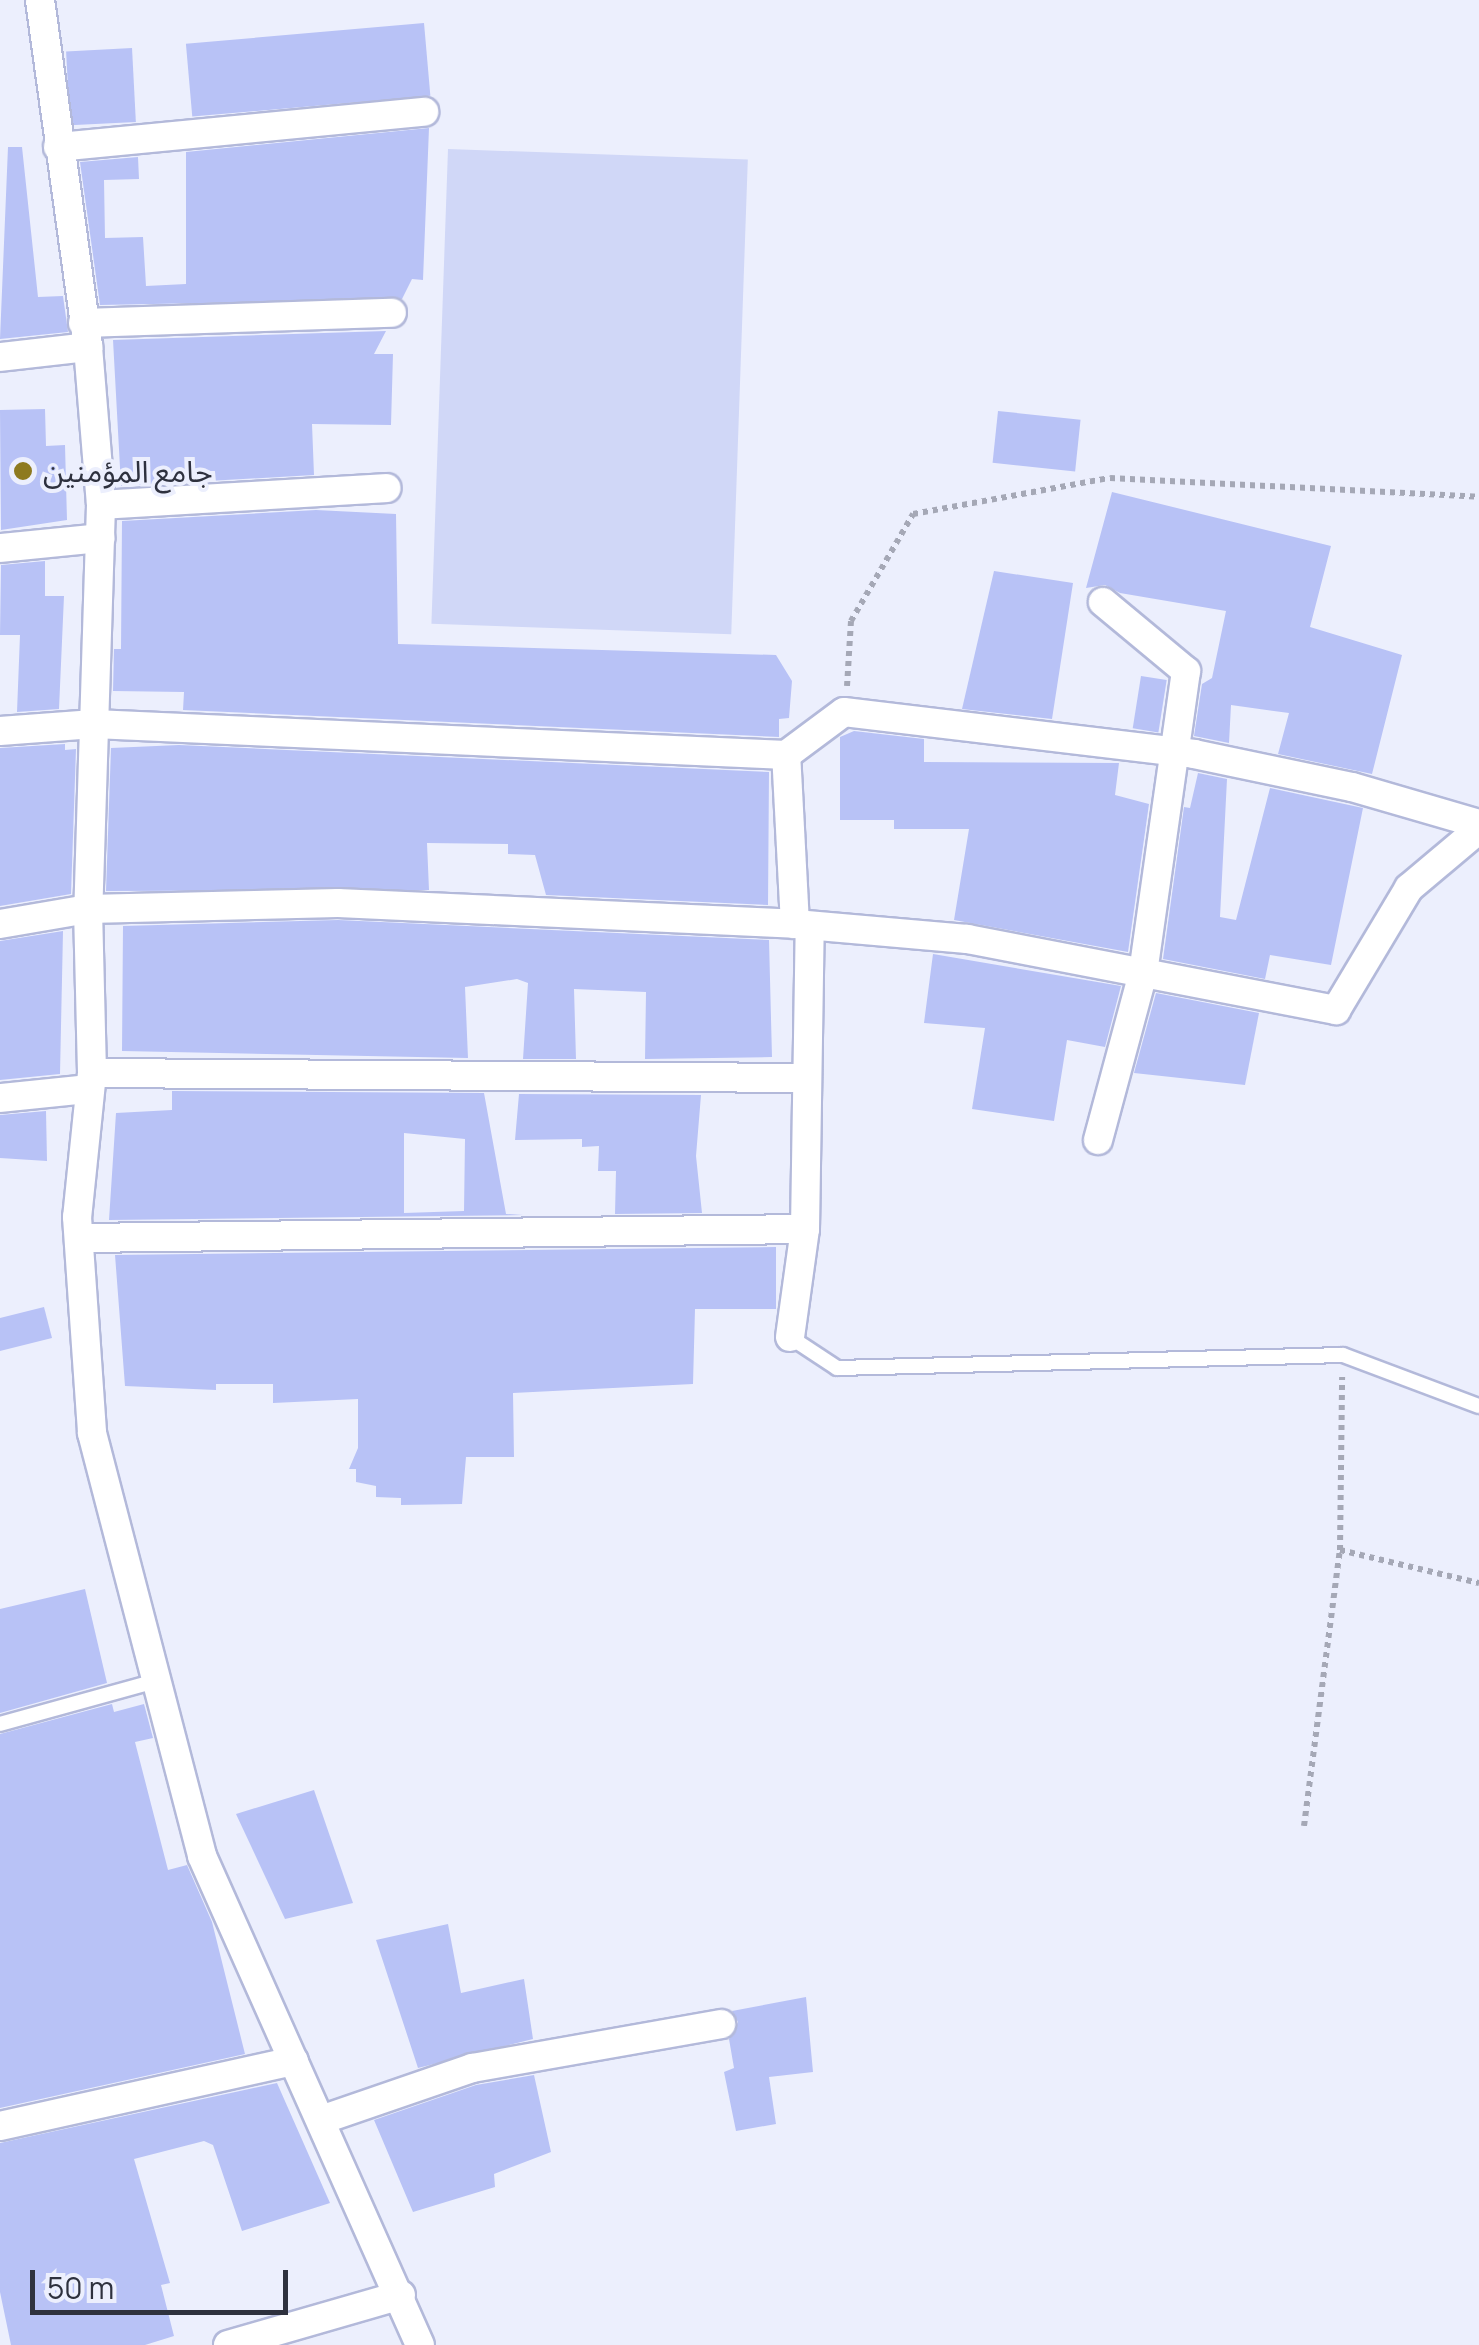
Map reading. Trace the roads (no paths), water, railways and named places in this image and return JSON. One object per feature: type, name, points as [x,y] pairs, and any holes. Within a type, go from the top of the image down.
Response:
[{"type":"street","points":[[40,0],[85,335],[101,505],[88,909],[90,1081],[80,1238],[92,1433],[202,1856],[420,2345]]},
{"type":"street","points":[[58,146],[424,112]]},
{"type":"street","points":[[0,357],[85,335],[392,313]]},
{"type":"street","points":[[101,505],[386,488]]},
{"type":"street","points":[[0,548],[101,538]]},
{"type":"street","points":[[1098,1140],[1143,973],[1179,752],[1186,671],[1104,602]]},
{"type":"street","points":[[0,731],[94,724],[786,755],[844,712],[1179,752],[1352,787],[1479,827]]},
{"type":"street","points":[[786,755],[802,926],[806,1078],[805,1228],[790,1337]]},
{"type":"street","points":[[0,924],[88,909],[338,903],[802,926],[967,939],[1336,1010],[1409,888],[1479,827]]},
{"type":"street","points":[[0,1098],[90,1081],[806,1078]]},
{"type":"street","points":[[80,1238],[805,1228]]},
{"type":"street","points":[[321,2120],[472,2068],[721,2024]]},
{"type":"street","points":[[0,2126],[294,2062]]},
{"type":"street","points":[[228,2345],[400,2295]]},
{"type":"lane","points":[[790,1337],[837,1368],[1342,1356],[1479,1406]]},
{"type":"lane","points":[[0,1724],[156,1681]]},
{"type":"place","name":"جامع المؤمنين","points":[[23,471]]}]
